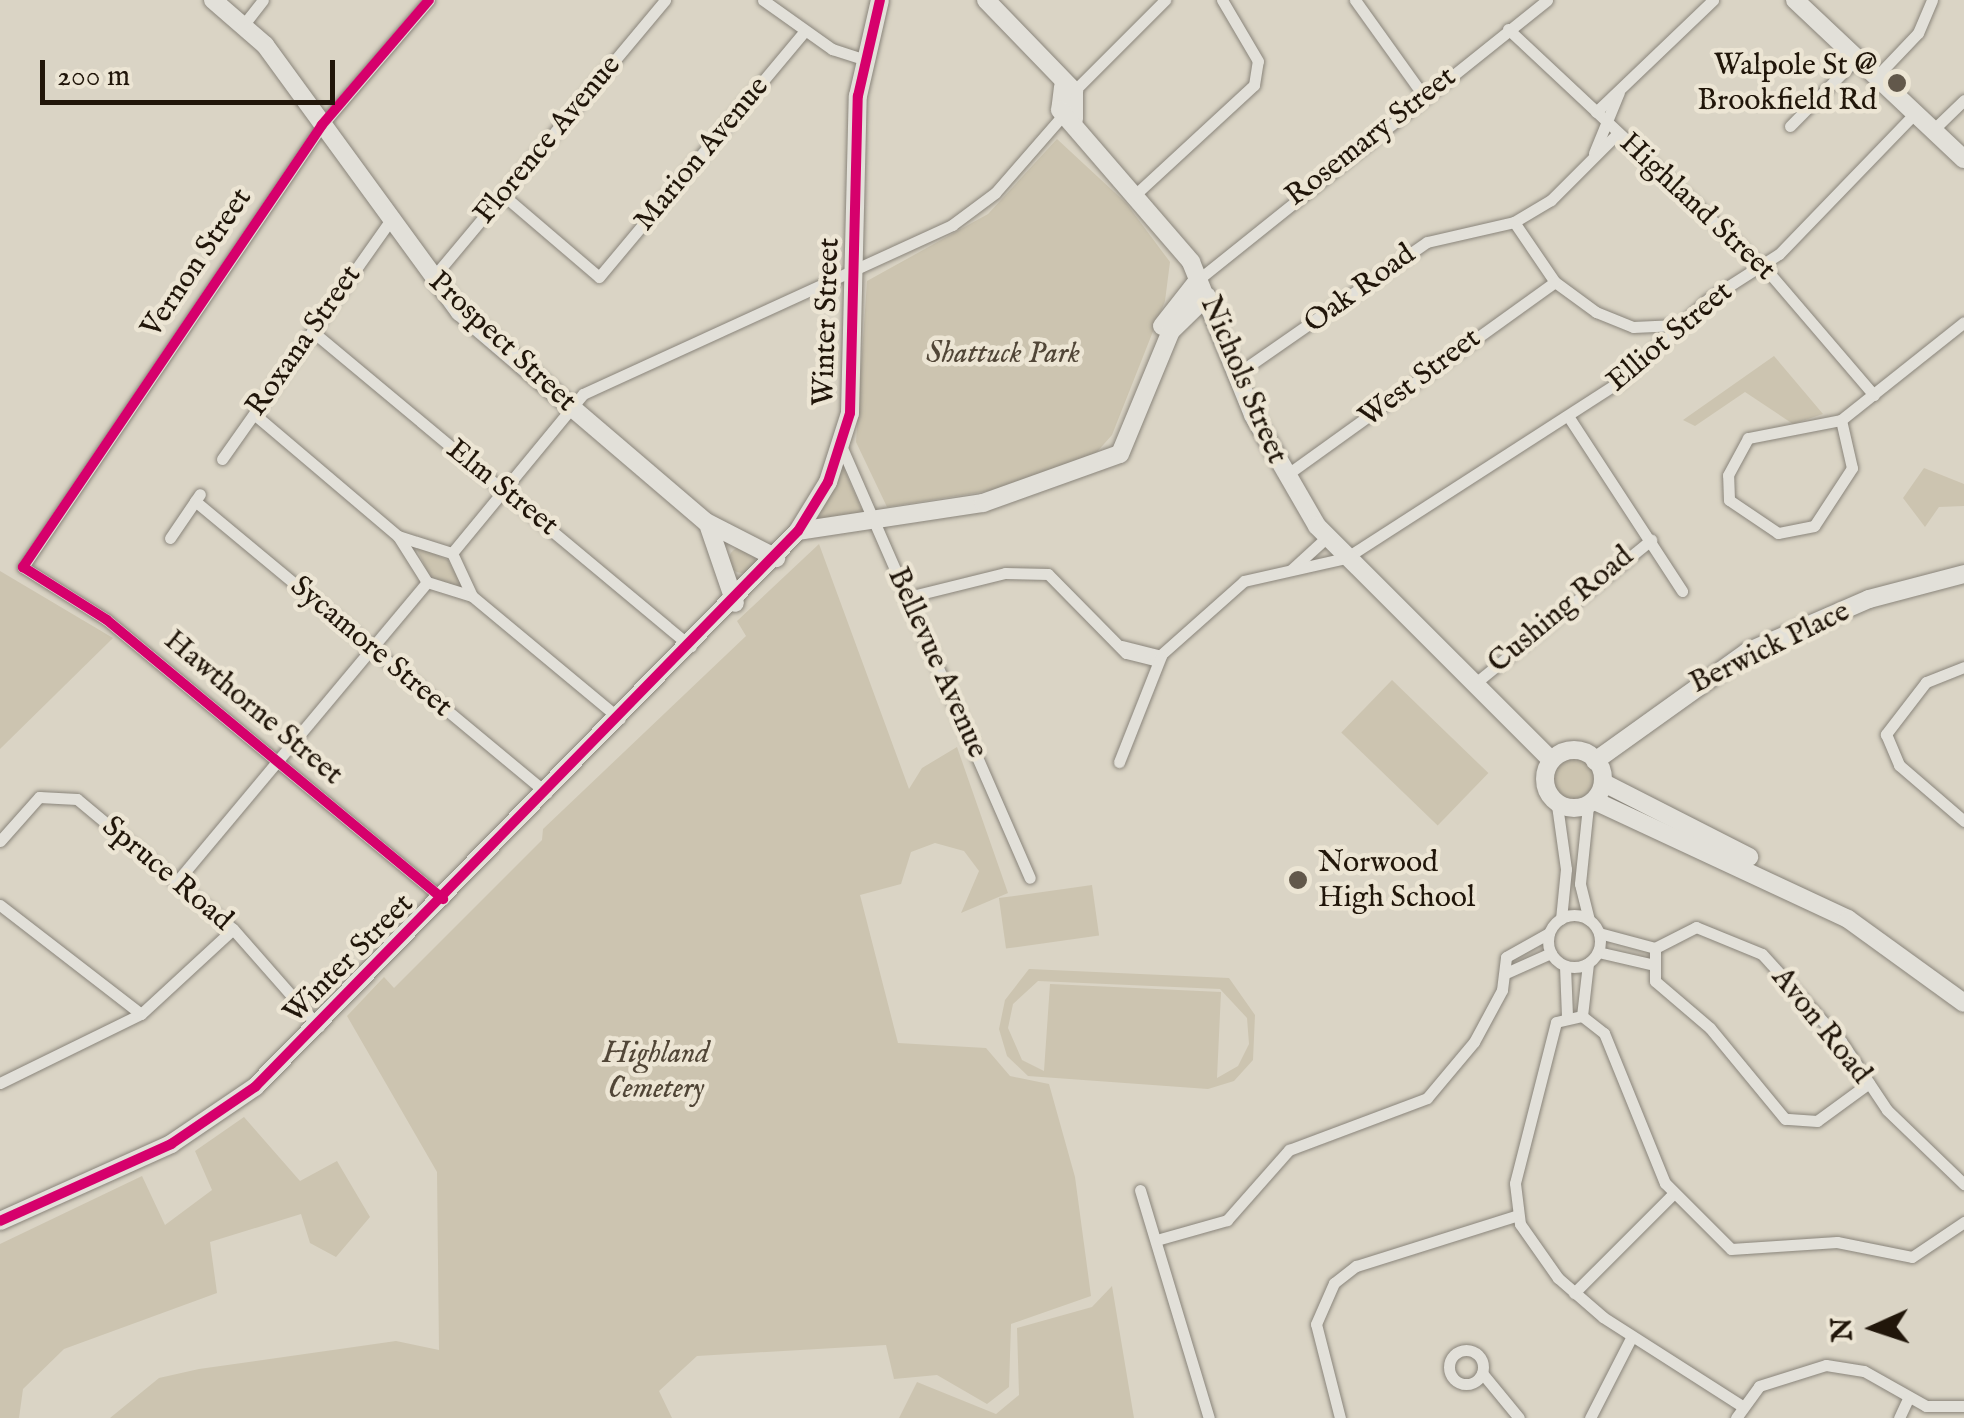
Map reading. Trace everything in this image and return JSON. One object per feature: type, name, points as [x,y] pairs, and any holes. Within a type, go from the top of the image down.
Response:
[{"type":"street","name":"Prospect Street","points":[[213,0],[245,23],[431,280],[706,522],[776,558]]},
{"type":"street","points":[[245,23],[264,0]]},
{"type":"street","name":"Vernon Street","points":[[23,567],[322,125],[429,0]]},
{"type":"street","name":"Florence Avenue","points":[[431,280],[665,0]]},
{"type":"street","points":[[763,0],[805,31],[862,59]]},
{"type":"street","name":"Winter Street","points":[[0,1221],[206,1124],[318,1027],[735,603],[798,530],[842,448],[862,59],[880,0]]},
{"type":"street","points":[[452,553],[570,406],[854,272],[982,206],[1069,117],[1069,89],[986,0]]},
{"type":"street","points":[[1069,89],[1165,0]]},
{"type":"street","points":[[1138,192],[1254,84],[1258,61],[1222,0]]},
{"type":"street","points":[[1355,0],[1423,94]]},
{"type":"street","name":"Rosemary Street","points":[[1203,287],[1423,94],[1546,0]]},
{"type":"street","points":[[1596,112],[1713,0]]},
{"type":"street","points":[[1795,0],[1964,159]]},
{"type":"street","points":[[1877,76],[1918,33],[1932,0]]},
{"type":"street","name":"Highland Street","points":[[1508,29],[1760,266],[1874,395]]},
{"type":"street","name":"Marion Avenue","points":[[503,195],[599,277],[805,31]]},
{"type":"street","points":[[1790,126],[1857,58]]},
{"type":"street","name":"Oak Road","points":[[1589,161],[1622,84]]},
{"type":"street","points":[[1933,130],[1964,100]]},
{"type":"street","name":"Elliot Street","points":[[1346,558],[1642,364],[1678,325],[1760,266],[1915,113]]},
{"type":"street","name":"Nichols Street","points":[[1069,117],[1138,192],[1203,287],[1237,374],[1285,476],[1327,537],[1550,759]]},
{"type":"street","name":"Oak Road","points":[[1237,374],[1427,242],[1514,222],[1618,133]]},
{"type":"street","points":[[1514,222],[1555,282],[1633,327],[1678,325]]},
{"type":"street","name":"Roxana Street","points":[[222,459],[388,224]]},
{"type":"street","name":"West Street","points":[[1285,476],[1555,282]]},
{"type":"street","points":[[798,530],[982,503],[1102,462],[1137,403],[1171,331],[1203,287]]},
{"type":"street","points":[[1840,420],[1852,468],[1814,526],[1778,533],[1729,500],[1728,476],[1748,438],[1840,420],[1964,322]]},
{"type":"street","name":"Elm Street","points":[[312,330],[692,646]]},
{"type":"street","points":[[254,414],[398,536],[427,582],[472,596],[620,720]]},
{"type":"street","points":[[1568,416],[1682,591]]},
{"type":"street","name":"Bellevue Avenue","points":[[842,448],[1030,878]]},
{"type":"street","name":"Sycamore Street","points":[[170,538],[197,498],[547,794]]},
{"type":"street","name":"Prospect Street","points":[[706,522],[735,603]]},
{"type":"street","points":[[398,536],[452,553],[472,596]]},
{"type":"street","points":[[1292,569],[1327,537]]},
{"type":"street","name":"Cushing Road","points":[[1473,685],[1651,540]]},
{"type":"street","points":[[1119,762],[1161,656],[1232,588],[1292,569],[1346,558]]},
{"type":"street","name":"Hawthorne Street","points":[[23,567],[107,620],[444,899]]},
{"type":"street","points":[[908,598],[1005,573],[1048,574],[1120,646],[1161,656]]},
{"type":"street","name":"Berwick Place","points":[[1596,760],[1747,652],[1869,599],[1964,574]]},
{"type":"street","points":[[178,880],[427,582]]},
{"type":"street","points":[[1964,668],[1926,682],[1886,734],[1899,765],[1964,821]]},
{"type":"street","points":[[1160,1239],[1227,1220],[1289,1150],[1427,1098],[1474,1042],[1506,973],[1506,957],[1549,933],[1560,919],[1566,869],[1556,798],[1546,780],[1550,759],[1569,750],[1596,760],[1604,783],[1791,884],[1887,930],[1964,988]]},
{"type":"street","points":[[1604,783],[1591,804],[1580,884],[1589,920],[1599,933],[1654,948],[1650,964],[1660,988],[1710,1028],[1785,1119],[1817,1120],[1869,1084]]},
{"type":"street","name":"Spruce Road","points":[[0,841],[39,797],[67,793],[233,928],[318,1027]]},
{"type":"street","points":[[1556,798],[1591,804],[1791,884],[1888,943],[1964,1003]]},
{"type":"street","points":[[0,905],[141,1014]]},
{"type":"street","points":[[1560,919],[1589,920]]},
{"type":"street","name":"Avon Road","points":[[1654,948],[1696,927],[1752,948],[1869,1084],[1964,1184]]},
{"type":"street","points":[[0,1083],[141,1014],[233,928]]},
{"type":"street","points":[[1549,933],[1551,953],[1565,966],[1575,1016],[1615,1051],[1673,1194],[1742,1252],[1837,1242],[1912,1257],[1964,1222]]},
{"type":"street","points":[[1599,933],[1598,952],[1588,963],[1575,1016],[1543,1045],[1516,1216],[1574,1294],[1739,1412],[1768,1380],[1826,1365],[1864,1372],[1909,1397],[1964,1406]]},
{"type":"street","points":[[1598,952],[1650,964]]},
{"type":"street","points":[[1506,973],[1551,953]]},
{"type":"street","points":[[1565,966],[1588,963]]},
{"type":"street","points":[[1140,1190],[1160,1239],[1209,1418]]},
{"type":"street","points":[[1574,1294],[1673,1194]]},
{"type":"street","points":[[1340,1418],[1316,1324],[1334,1283],[1356,1266],[1516,1216]]},
{"type":"street","points":[[1590,1418],[1631,1338]]},
{"type":"street","points":[[1482,1374],[1519,1418]]},
{"type":"street","points":[[1899,1418],[1909,1397]]},
{"type":"green space","name":"Shattuck Park","points":[[1057,139],[1126,203],[1170,262],[1165,301],[1112,435],[1096,453],[995,490],[887,507],[856,442],[867,281],[988,214]]},
{"type":"green space","points":[[1774,356],[1823,414],[1793,424],[1745,392],[1695,426],[1683,420]]},
{"type":"green space","points":[[1924,468],[1964,484],[1964,506],[1939,507],[1925,527],[1903,498]]},
{"type":"green space","points":[[844,469],[864,514],[816,520],[840,470]]},
{"type":"green space","name":"Highland Cemetery","points":[[819,544],[909,789],[922,768],[957,747],[1008,893],[961,913],[979,871],[964,851],[935,843],[911,852],[901,884],[860,895],[898,1043],[986,1048],[1010,1076],[1049,1084],[1075,1177],[1091,1296],[1011,1324],[1009,1387],[987,1404],[937,1375],[894,1379],[886,1345],[697,1356],[659,1391],[672,1418],[110,1418],[159,1378],[199,1369],[396,1341],[439,1350],[437,1172],[347,1016],[384,977],[394,988],[542,840],[543,829],[746,636],[737,621]]},
{"type":"green space","points":[[415,545],[448,560],[465,589],[430,577]]},
{"type":"green space","points":[[742,547],[751,551],[755,560],[751,569],[742,573],[733,569],[729,560],[733,551]]},
{"type":"green space","points":[[0,571],[113,638],[0,749]]},
{"type":"green space","points":[[1392,680],[1488,773],[1438,826],[1341,733]]},
{"type":"green space","points":[[1574,757],[1589,763],[1595,778],[1589,793],[1574,799],[1559,793],[1553,778],[1559,763]]},
{"type":"green space","points":[[1092,885],[1099,936],[1006,949],[999,898]]},
{"type":"green space","points":[[1029,969],[1229,978],[1255,1015],[1253,1060],[1234,1081],[1208,1089],[1028,1076],[1007,1056],[999,1029],[1005,1000]],"holes":[[[1038,981],[1220,989],[1247,1018],[1249,1044],[1238,1066],[1217,1078],[1221,992],[1050,984],[1044,1071],[1022,1060],[1008,1028],[1013,1004]]]},
{"type":"green space","points":[[244,1117],[300,1181],[337,1161],[370,1217],[336,1257],[310,1243],[301,1214],[210,1242],[217,1293],[64,1349],[23,1389],[19,1418],[0,1418],[0,1244],[142,1176],[165,1225],[212,1190],[195,1151]]},
{"type":"green space","points":[[1112,1286],[1134,1418],[899,1418],[917,1382],[996,1414],[1019,1395],[1017,1328],[1092,1307]]},
{"type":"cycle path","points":[[429,0],[322,125],[23,567],[107,620],[443,899]]},
{"type":"cycle path","points":[[0,1221],[171,1144],[255,1087],[798,531],[828,482],[850,413],[858,96],[880,0]]},
{"type":"place","name":"Walpole St @ Brookfield Rd","points":[[1897,83]]},
{"type":"place","name":"Norwood High School","points":[[1298,880]]}]
